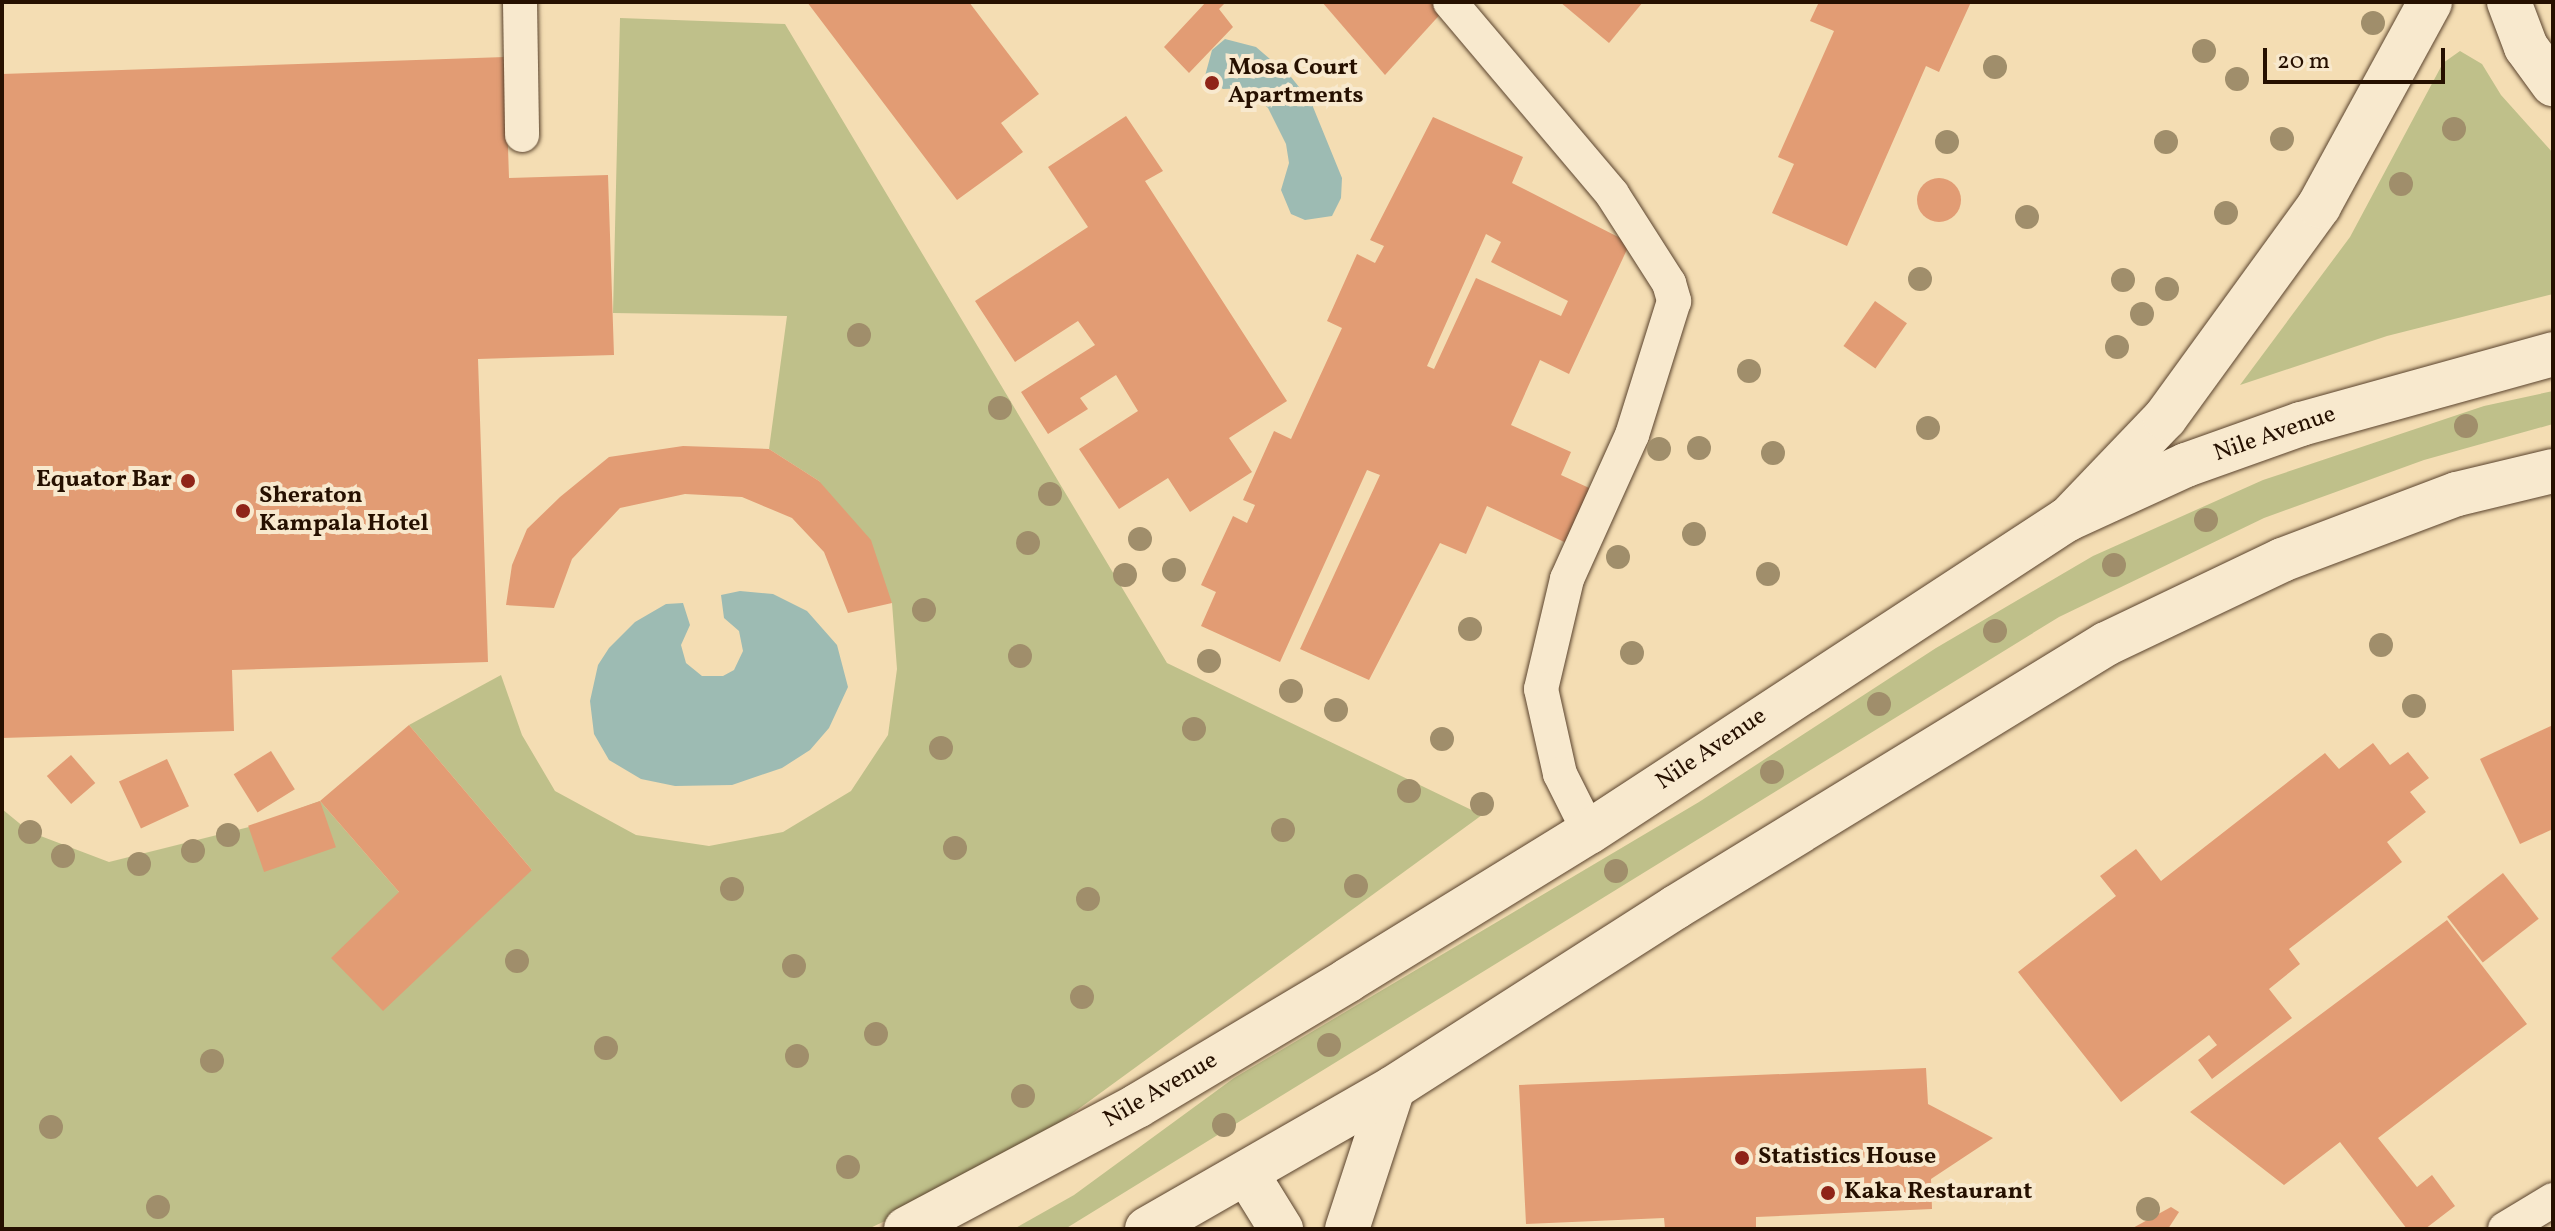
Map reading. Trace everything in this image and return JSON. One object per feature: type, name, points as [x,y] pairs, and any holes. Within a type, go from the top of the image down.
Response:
[{"type":"main road","points":[[2066,520],[2165,418],[2319,206],[2430,2]]},
{"type":"main road","points":[[2509,2],[2526,47],[2553,84]]},
{"type":"main road","name":"Nile Avenue","points":[[906,1229],[1137,1106],[1589,832],[2066,520],[2186,465],[2301,424],[2553,354]]},
{"type":"main road","points":[[1147,1229],[1393,1088],[1676,907],[2106,644],[2282,560],[2457,494],[2553,471]]},
{"type":"main road","points":[[1347,1229],[1393,1088]]},
{"type":"main road","points":[[1247,1174],[1281,1229]]},
{"type":"lane","points":[[520,2],[522,135]]},
{"type":"lane","points":[[1450,2],[1612,194],[1669,283],[1674,301],[1632,435],[1567,579],[1541,689],[1560,774],[1589,832]]},
{"type":"lane","points":[[2505,1229],[2553,1200]]},
{"type":"green space","points":[[620,18],[785,24],[1167,663],[1482,815],[996,1169],[868,1229],[2,1229],[2,809],[30,832],[109,862],[249,827],[320,801],[399,892],[532,870],[409,725],[501,675],[522,735],[555,791],[636,835],[709,846],[783,832],[851,791],[888,735],[897,669],[892,603],[819,481],[769,449],[787,316],[613,313]]},
{"type":"green space","points":[[2460,51],[2482,64],[2501,95],[2553,153],[2553,294],[2387,336],[2240,385],[2350,237],[2443,63]]},
{"type":"green space","points":[[2553,391],[2553,424],[2424,460],[2264,518],[2059,617],[1065,1229],[1014,1229],[1074,1195],[1234,1078],[1699,802],[1936,648],[2093,556],[2263,480],[2484,406]]},
{"type":"water","points":[[1225,39],[1256,47],[1291,77],[1311,102],[1342,178],[1341,198],[1332,216],[1305,220],[1291,214],[1281,190],[1289,163],[1286,144],[1268,108],[1247,88],[1223,89],[1205,76],[1212,50]]},
{"type":"water","points":[[740,591],[773,594],[807,611],[837,645],[848,687],[829,728],[810,750],[782,768],[732,785],[675,786],[641,779],[609,760],[594,734],[590,701],[598,665],[609,648],[635,622],[666,604],[683,603],[690,625],[681,645],[686,663],[702,676],[723,676],[734,670],[743,651],[739,631],[724,618],[721,595]]},
{"type":"building","points":[[807,2],[969,2],[1039,94],[1001,123],[1023,152],[957,200]]},
{"type":"building","points":[[1206,2],[1226,2],[1219,9],[1233,27],[1189,73],[1164,47]]},
{"type":"building","points":[[1322,2],[1439,2],[1445,9],[1385,75]]},
{"type":"building","points":[[1560,2],[1643,2],[1609,43]]},
{"type":"building","points":[[1819,2],[1971,2],[1939,72],[1926,66],[1847,246],[1772,213],[1794,164],[1778,157],[1834,31],[1810,21]]},
{"type":"building","name":"Sheraton Kampala Hotel","points":[[505,57],[509,178],[608,175],[614,355],[478,359],[488,662],[232,670],[234,731],[2,738],[2,74]]},
{"type":"building","points":[[1126,116],[1163,171],[1145,181],[1287,401],[1229,438],[1252,472],[1190,512],[1168,478],[1119,509],[1079,449],[1138,411],[1116,375],[1080,398],[1088,409],[1048,434],[1021,392],[1095,345],[1078,321],[1015,362],[975,301],[1088,227],[1048,167]]},
{"type":"building","points":[[1433,117],[1523,157],[1512,183],[1630,243],[1569,374],[1540,360],[1511,425],[1571,452],[1561,475],[1600,493],[1575,547],[1487,506],[1466,554],[1440,543],[1369,680],[1300,649],[1380,475],[1367,470],[1280,662],[1201,626],[1216,592],[1201,585],[1233,516],[1247,523],[1255,505],[1243,500],[1274,431],[1291,439],[1342,328],[1327,321],[1357,254],[1375,263],[1384,246],[1370,240]],"holes":[[[1486,234],[1501,242],[1491,262],[1568,301],[1561,316],[1476,278],[1434,369],[1427,366]]]},
{"type":"building","points":[[1939,178],[1954,185],[1961,200],[1954,215],[1939,222],[1924,215],[1917,200],[1924,185]]},
{"type":"building","points":[[1875,301],[1907,323],[1875,368],[1843,346]]},
{"type":"building","points":[[683,446],[769,449],[819,481],[871,540],[892,603],[848,613],[824,552],[792,518],[742,497],[685,494],[620,508],[572,559],[554,608],[506,605],[512,565],[527,529],[560,497],[609,457]]},
{"type":"building","points":[[409,725],[532,870],[383,1011],[331,958],[399,892],[320,801]]},
{"type":"building","points":[[2553,725],[2553,829],[2520,844],[2480,759]]},
{"type":"building","points":[[2373,743],[2390,765],[2408,752],[2429,778],[2410,792],[2426,812],[2387,842],[2402,862],[2289,949],[2300,964],[2269,989],[2292,1018],[2212,1079],[2198,1060],[2217,1045],[2209,1035],[2121,1102],[2018,972],[2116,896],[2100,876],[2136,849],[2161,881],[2325,753],[2339,769]]},
{"type":"building","points":[[271,751],[295,789],[258,812],[234,774]]},
{"type":"building","points":[[71,755],[95,783],[71,804],[47,776]]},
{"type":"building","points":[[167,759],[189,806],[141,829],[119,781]]},
{"type":"building","points":[[320,801],[336,847],[264,872],[248,826]]},
{"type":"building","points":[[2503,873],[2539,919],[2483,962],[2447,917]]},
{"type":"building","points":[[2447,920],[2527,1024],[2378,1138],[2417,1187],[2432,1175],[2455,1206],[2425,1229],[2407,1229],[2340,1142],[2284,1185],[2190,1112]]},
{"type":"building","name":"Statistics House","points":[[1926,1068],[1928,1104],[1993,1138],[1931,1179],[1932,1209],[1756,1217],[1756,1229],[1665,1229],[1664,1218],[1526,1224],[1519,1085]]},
{"type":"building","points":[[2171,1207],[2179,1212],[2168,1229],[2131,1229]]},
{"type":"place","name":"Mosa Court Apartments","points":[[1212,83]]},
{"type":"place","name":"Equator Bar","points":[[188,481]]},
{"type":"place","name":"Sheraton Kampala Hotel","points":[[243,511]]},
{"type":"place","name":"Statistics House","points":[[1742,1158]]},
{"type":"place","name":"Kaka Restaurant","points":[[1828,1193]]}]
